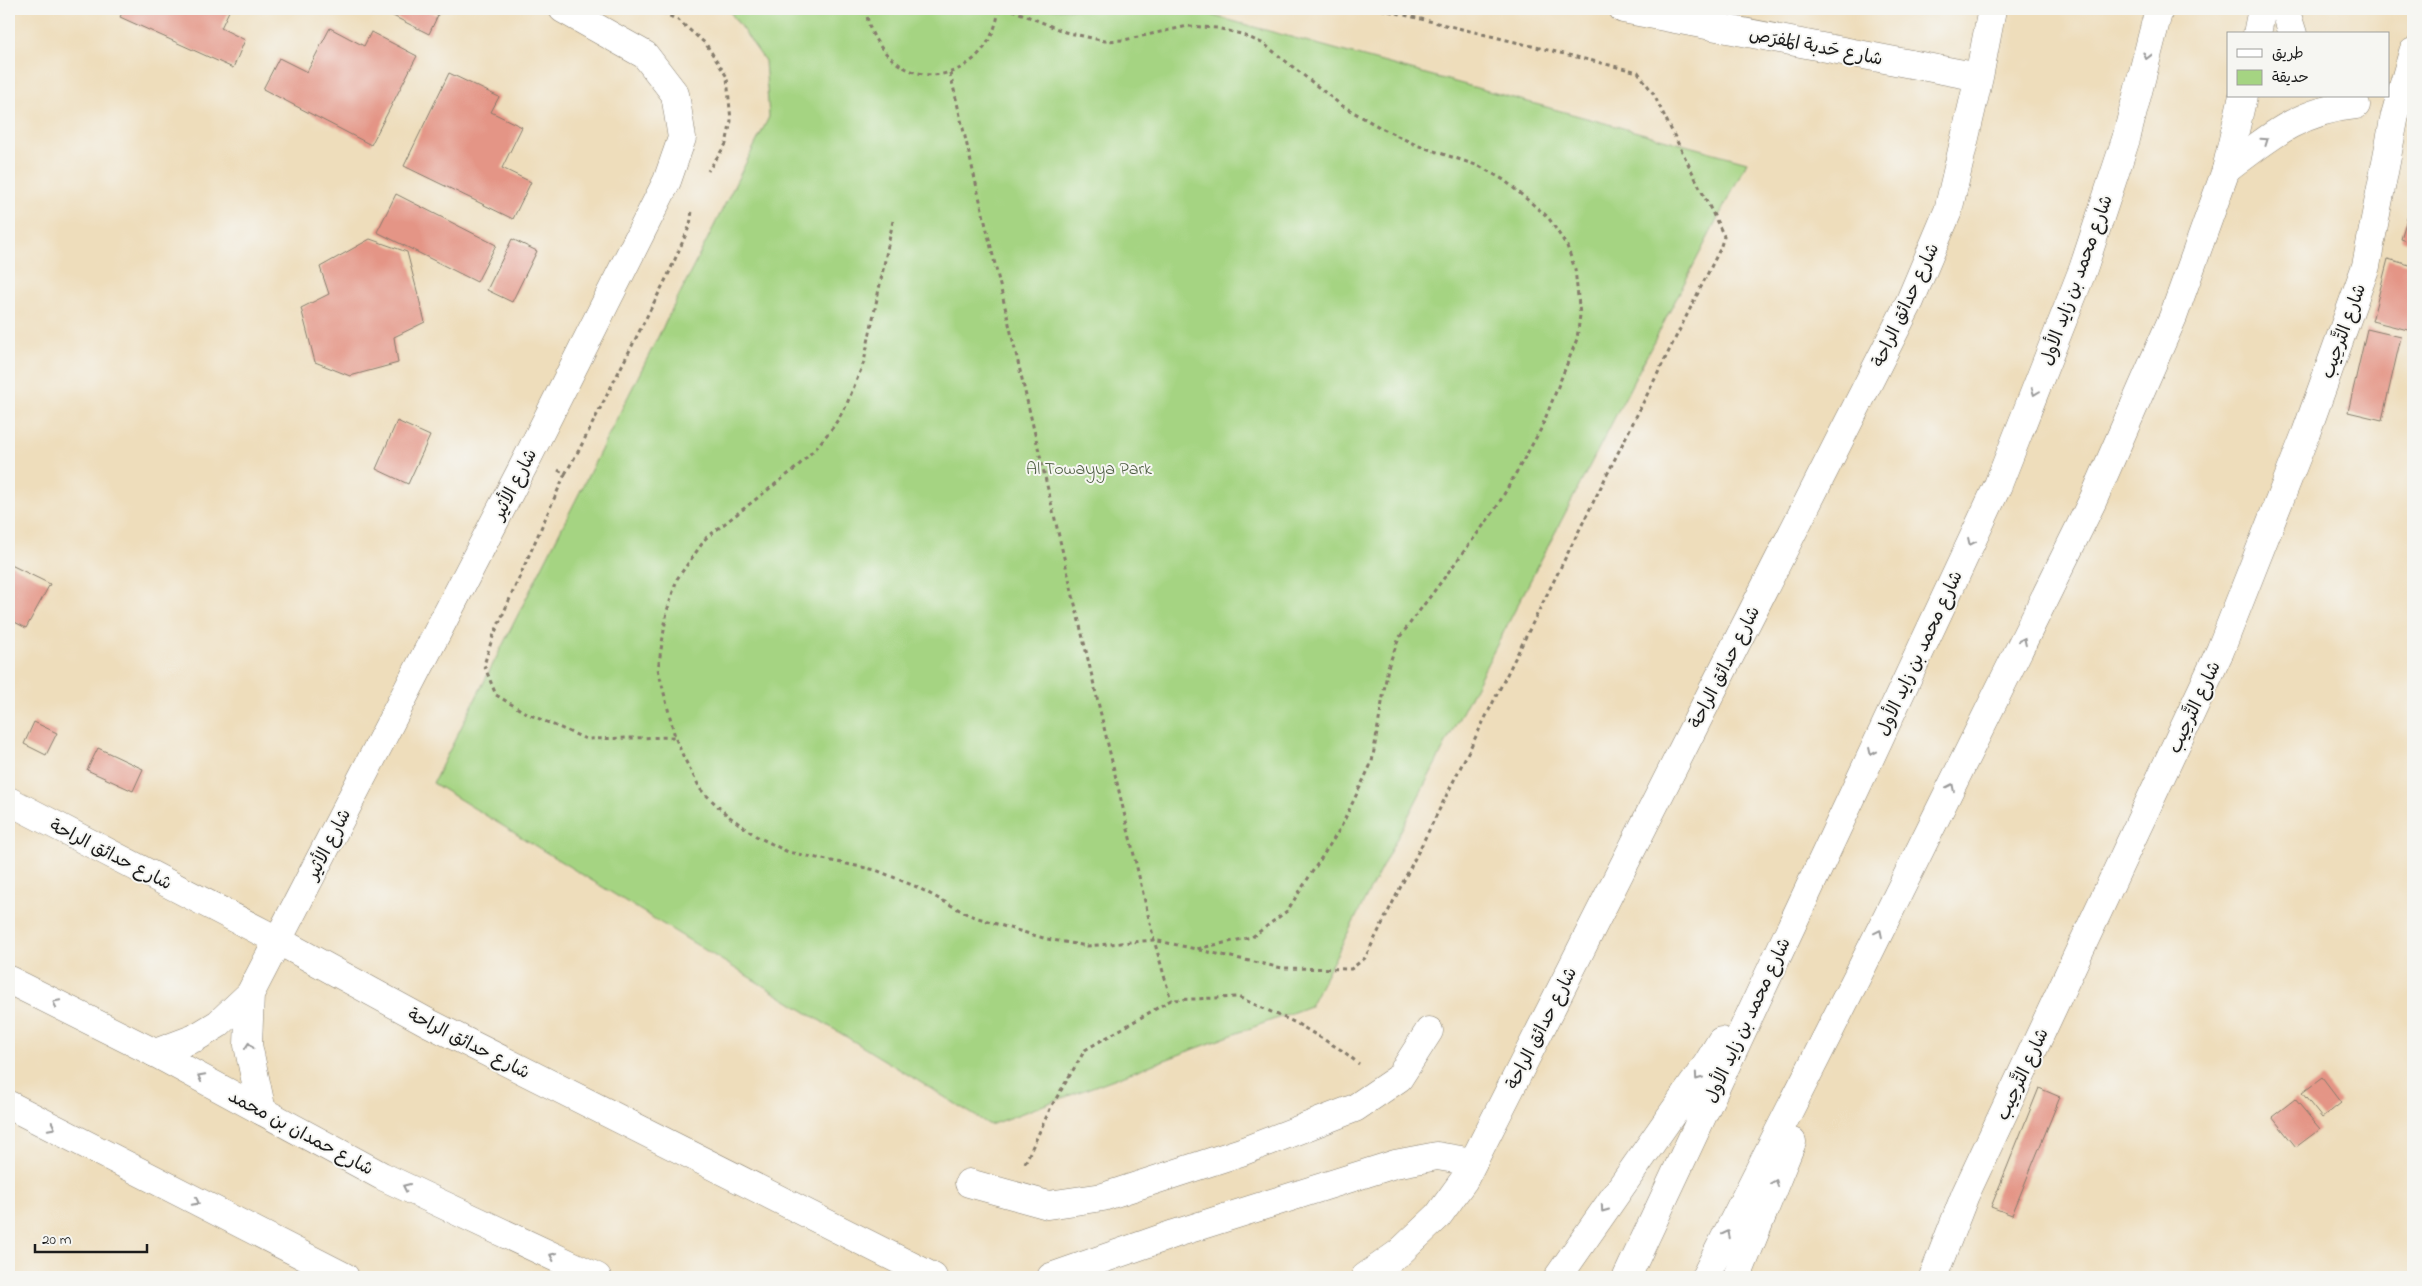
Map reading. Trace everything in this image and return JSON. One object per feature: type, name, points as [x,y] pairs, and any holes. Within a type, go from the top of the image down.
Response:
[{"type":"street","name":"شارع الأثير","points":[[155,1053],[195,1038],[218,1024],[250,994],[279,941],[667,181],[682,138],[675,94],[645,55],[563,9]]},
{"type":"street","name":"شارع حَدبة المَفرَص","points":[[1623,9],[1979,77]]},
{"type":"street","name":"شارع حدائق الراحة","points":[[1365,1277],[1399,1253],[1438,1216],[1464,1180],[1910,300],[1948,211],[1979,77],[1992,9]]},
{"type":"street","name":"شارع محمد بن زايد الأول","points":[[1627,1277],[1998,485],[2083,269],[2126,139],[2159,9]]},
{"type":"street","points":[[2257,32],[2262,9]]},
{"type":"street","points":[[2285,9],[2292,32]]},
{"type":"street","name":"شارع التَّرحِيب","points":[[1933,1277],[1965,1195],[2220,651],[2306,433],[2366,266],[2396,115],[2413,52]]},
{"type":"street","points":[[1705,1277],[1863,965],[2093,500],[2173,317],[2226,170],[2243,98]]},
{"type":"street","points":[[2226,170],[2264,141],[2298,120],[2349,100],[2396,115]]},
{"type":"street","name":"شارع حدائق الراحة","points":[[9,801],[279,941],[427,1022],[933,1277]]},
{"type":"street","points":[[1558,1277],[1707,1064],[1795,915]]},
{"type":"street","points":[[1737,1277],[1863,965]]},
{"type":"street","name":"شارع حمدان بن محمد","points":[[9,980],[155,1053],[382,1176],[597,1277]]},
{"type":"street","name":"شارع الأثير","points":[[250,994],[248,1045],[262,1111]]},
{"type":"street","points":[[969,1183],[1010,1196],[1048,1205],[1103,1197],[1240,1152],[1355,1108],[1399,1078],[1429,1031]]},
{"type":"street","points":[[9,1105],[345,1277]]},
{"type":"street","points":[[1051,1277],[1174,1234],[1395,1164],[1437,1156],[1473,1162]]},
{"type":"path","points":[[868,9],[873,35],[886,55],[905,68],[927,74],[950,72],[970,63],[986,47],[996,27],[999,9]]},
{"type":"path","points":[[1010,9],[1065,32],[1105,41],[1124,40],[1188,26],[1217,28],[1241,34],[1264,44],[1340,105],[1380,128],[1416,145],[1479,166],[1504,180],[1548,217],[1567,246],[1575,269],[1580,315],[1577,339],[1561,384],[1541,429],[1495,510],[1398,638],[1388,667],[1372,762],[1340,829],[1286,911],[1252,937],[1196,949]]},
{"type":"path","points":[[893,221],[864,362],[846,406],[834,426],[796,468],[706,538],[677,579],[667,612],[658,669],[675,737],[701,790],[727,815],[756,836],[788,852],[876,870],[917,888],[969,915],[1047,939],[1087,946],[1154,940],[1282,968],[1351,969],[1365,958],[1720,249],[1724,236],[1653,93],[1638,72],[1380,9]]},
{"type":"path","points":[[950,72],[1154,940],[1171,1000]]},
{"type":"path","points":[[565,474],[492,639],[484,666],[496,695],[526,713],[586,739],[675,737]]},
{"type":"path","points":[[1010,1196],[1051,1107],[1085,1050],[1171,1000],[1238,997],[1296,1023],[1320,1037],[1343,1051],[1387,1086]]},
{"type":"green space","name":"Al Towayya Park","points":[[728,9],[1201,9],[1214,16],[1747,162],[1310,1006],[990,1125],[433,783],[769,117],[765,61]]},
{"type":"building","points":[[124,9],[230,9],[221,28],[245,40],[233,68],[120,17]]},
{"type":"building","points":[[384,9],[425,9],[438,15],[429,34],[383,11]]},
{"type":"building","points":[[330,28],[364,46],[371,32],[417,56],[371,145],[263,89],[279,58],[307,72]]},
{"type":"building","points":[[449,73],[499,97],[491,112],[522,127],[502,168],[531,182],[513,219],[404,166]]},
{"type":"building","points":[[396,194],[496,245],[477,282],[377,232]]},
{"type":"building","points":[[2413,198],[2413,243],[2401,239]]},
{"type":"building","points":[[370,239],[407,252],[425,322],[394,337],[398,363],[350,376],[315,362],[301,308],[329,294],[320,267]]},
{"type":"building","points":[[512,239],[537,251],[512,302],[487,290]]},
{"type":"building","points":[[2388,259],[2413,266],[2413,335],[2411,335],[2412,331],[2372,321]]},
{"type":"building","points":[[2367,329],[2401,337],[2382,420],[2348,412]]},
{"type":"building","points":[[397,421],[430,436],[408,484],[376,469]]},
{"type":"building","points":[[9,564],[50,584],[26,628],[9,619]]},
{"type":"building","points":[[34,722],[57,733],[46,755],[24,744]]},
{"type":"building","points":[[98,748],[143,769],[133,791],[87,770]]},
{"type":"building","points":[[2322,1078],[2341,1103],[2322,1118],[2302,1093]]},
{"type":"building","points":[[2039,1088],[2060,1097],[2012,1215],[1991,1207]]},
{"type":"building","points":[[2295,1099],[2320,1129],[2296,1147],[2272,1117]]}]
